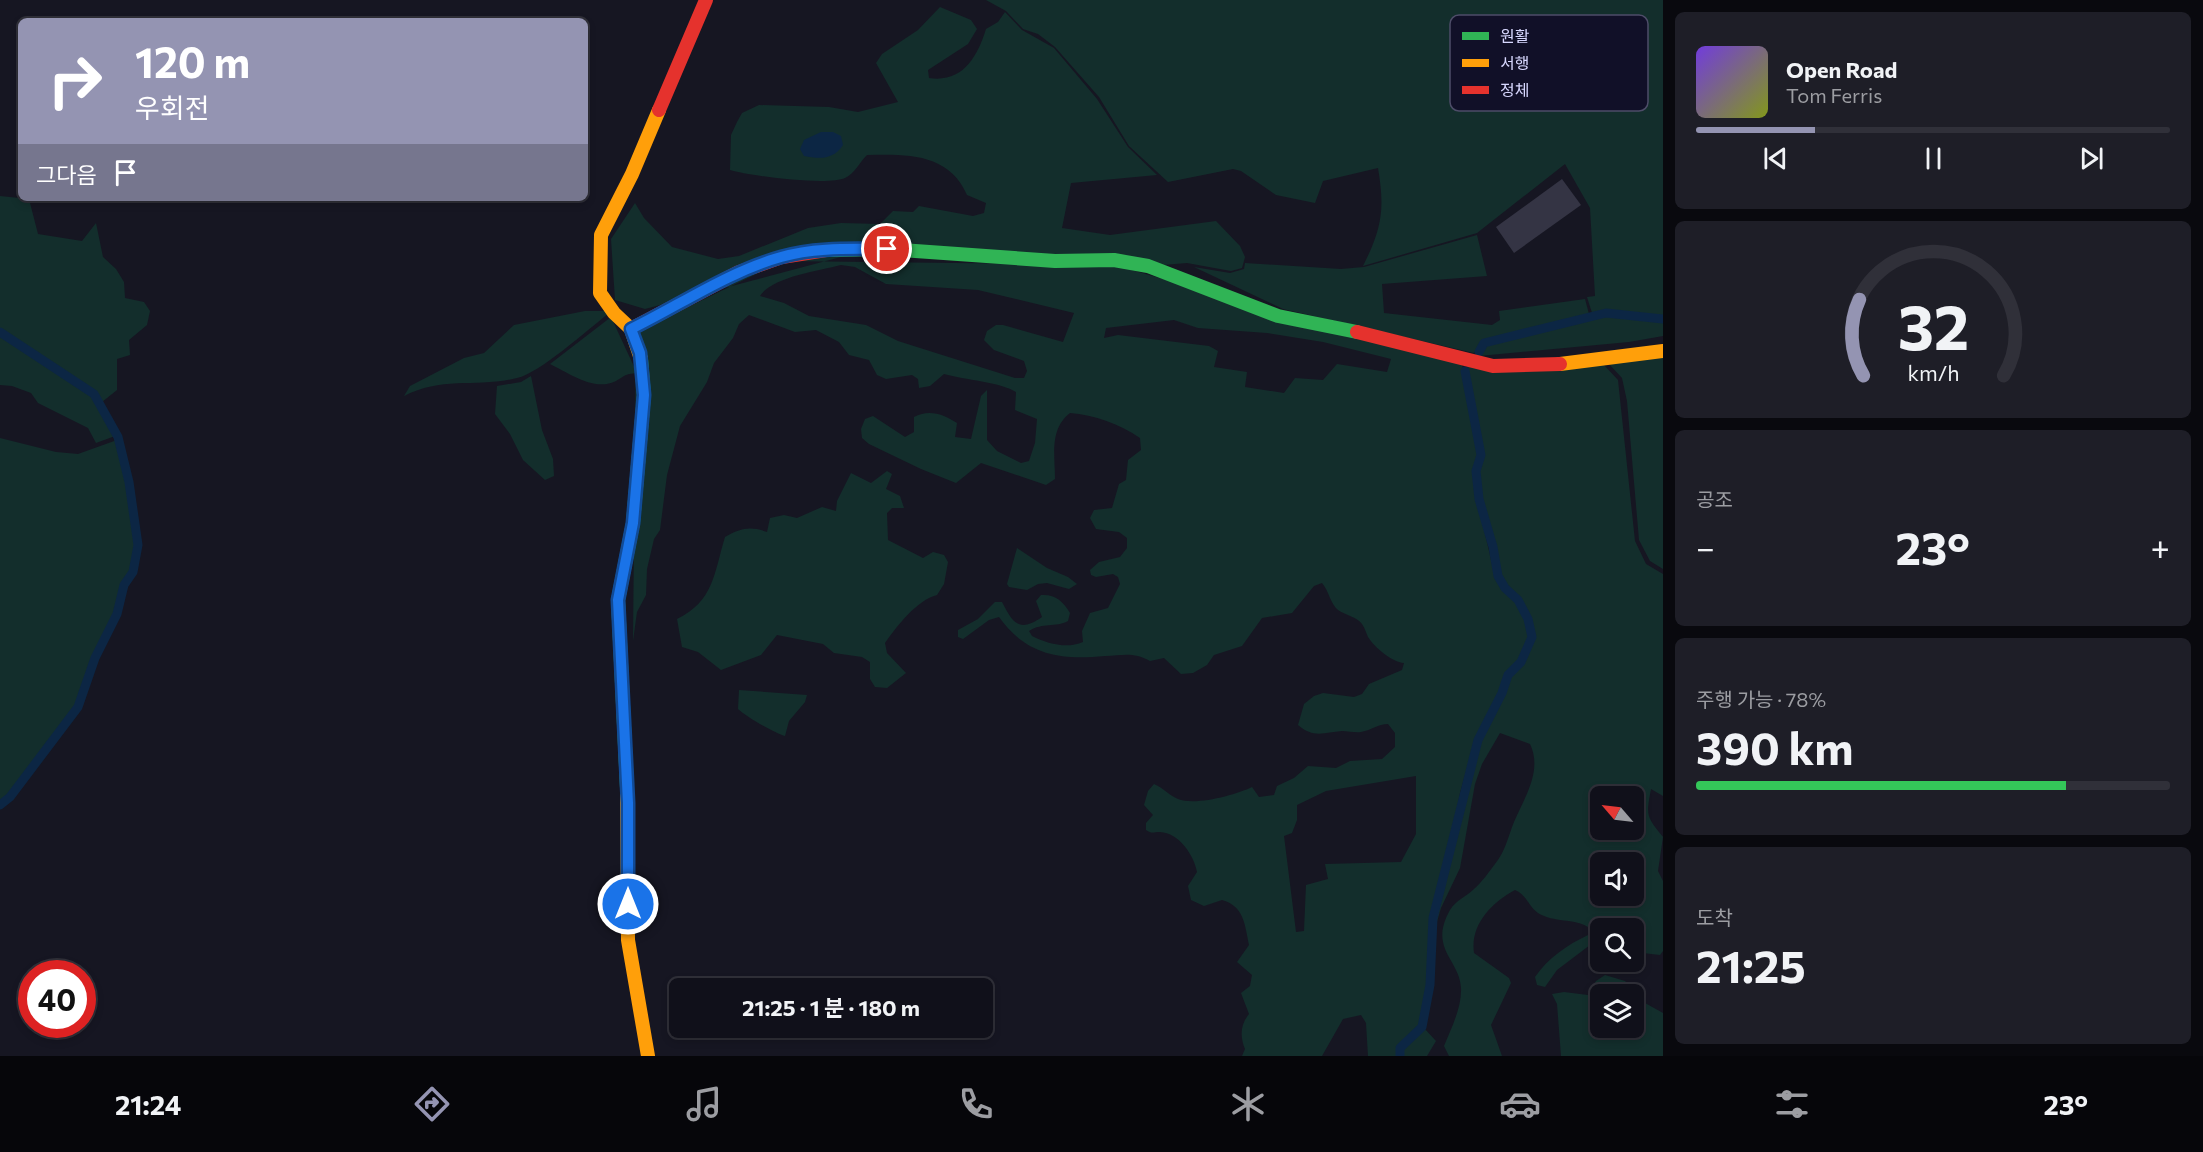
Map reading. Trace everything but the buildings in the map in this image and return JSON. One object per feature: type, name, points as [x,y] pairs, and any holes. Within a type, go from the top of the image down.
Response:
[{"type":"street","points":[[648,1056],[628,940],[628,803],[618,600],[633,523],[644,395],[640,353],[631,329],[614,313],[600,293],[601,235],[632,174],[706,0]]},
{"type":"street","points":[[631,329],[739,272],[782,257],[831,249],[887,249],[1055,261],[1114,260],[1148,266],[1278,316],[1340,328],[1493,366],[1545,366],[1663,351]]},
{"type":"green space","points":[[986,0],[1663,0],[1663,316],[1606,310],[1592,313],[1587,297],[1595,296],[1590,208],[1565,164],[1477,233],[1363,266],[1380,218],[1381,195],[1378,168],[1323,181],[1315,203],[1276,195],[1241,171],[1233,169],[1168,182],[1129,146],[1099,97],[1055,47],[1038,34],[1023,29],[1006,11]]},
{"type":"green space","points":[[940,7],[971,20],[977,29],[968,44],[928,70],[929,78],[951,77],[966,66],[978,50],[986,29],[998,22],[1005,12],[1022,30],[1054,48],[1097,99],[1128,147],[1157,175],[1071,183],[1062,228],[1110,235],[1216,221],[1240,246],[1245,257],[1242,268],[1231,271],[1187,263],[1163,265],[886,245],[645,309],[615,300],[611,239],[635,203],[644,218],[672,247],[718,259],[739,256],[808,228],[841,223],[880,224],[893,211],[913,212],[919,206],[973,216],[984,213],[986,203],[967,195],[959,181],[949,171],[938,164],[911,156],[867,155],[848,176],[836,180],[789,179],[730,170],[731,135],[742,113],[759,105],[829,107],[858,112],[898,102],[876,63],[882,54],[918,30]]},
{"type":"green space","points":[[0,196],[18,198],[18,201],[30,201],[38,234],[82,241],[96,223],[103,257],[116,269],[124,282],[125,298],[144,302],[150,311],[147,325],[129,340],[130,355],[117,359],[117,390],[102,402],[96,392],[0,328]]},
{"type":"green space","points":[[1477,235],[1487,276],[1382,284],[1384,313],[1492,325],[1500,320],[1499,311],[1585,299],[1589,314],[1483,341],[1474,353],[1283,309],[1194,267],[1230,273],[1244,269],[1245,263],[1341,269],[1364,267]]},
{"type":"green space","points":[[783,261],[1114,265],[1462,364],[1479,455],[1474,471],[1477,499],[1495,577],[1516,602],[1526,620],[1530,637],[1519,661],[1505,674],[1500,692],[1475,739],[1460,793],[1445,868],[1436,891],[1430,917],[1428,985],[1420,1026],[1398,1047],[1397,1056],[1368,1056],[1366,1023],[1361,1015],[1343,1019],[1322,1056],[1242,1056],[1245,1049],[1242,1027],[1249,1014],[1241,993],[1250,986],[1252,975],[1237,962],[1249,945],[1242,917],[1235,907],[1222,900],[1204,906],[1191,900],[1188,886],[1197,872],[1189,852],[1173,836],[1146,830],[1146,823],[1153,815],[1144,805],[1148,791],[1154,784],[1185,801],[1215,799],[1252,787],[1259,797],[1274,795],[1277,786],[1294,778],[1308,766],[1336,768],[1350,761],[1382,759],[1395,747],[1395,733],[1388,724],[1361,732],[1342,731],[1320,734],[1309,732],[1298,725],[1304,704],[1314,696],[1323,693],[1354,697],[1362,694],[1369,684],[1402,670],[1404,663],[1394,660],[1379,650],[1368,637],[1360,622],[1338,610],[1322,583],[1314,586],[1292,613],[1262,618],[1242,646],[1214,655],[1207,665],[1193,673],[1181,674],[1164,658],[1150,661],[1129,655],[1073,657],[1046,653],[1021,640],[999,617],[989,620],[963,639],[958,637],[958,630],[978,619],[995,602],[1002,602],[1009,615],[1017,623],[1021,625],[1034,622],[1042,617],[1036,601],[1041,595],[1046,595],[1058,599],[1064,605],[1070,613],[1068,621],[1034,628],[1029,631],[1032,636],[1058,645],[1083,642],[1082,631],[1090,613],[1108,608],[1120,584],[1118,577],[1113,574],[1096,577],[1091,575],[1090,570],[1099,562],[1120,557],[1127,548],[1127,538],[1119,532],[1096,529],[1090,518],[1094,510],[1112,508],[1119,484],[1126,480],[1128,460],[1141,450],[1140,438],[1106,421],[1070,413],[1063,419],[1056,435],[1055,479],[1046,485],[981,463],[956,483],[869,444],[862,438],[861,429],[865,419],[873,416],[905,437],[914,432],[914,417],[931,413],[957,423],[955,437],[971,439],[981,396],[987,390],[987,440],[997,451],[1021,463],[1029,461],[1035,443],[1037,419],[1015,410],[1016,392],[992,383],[944,374],[930,386],[919,388],[918,379],[912,375],[886,379],[877,375],[869,360],[849,355],[839,342],[816,330],[795,332],[749,315],[739,324],[733,338],[714,363],[707,382],[680,426],[667,475],[660,530],[654,539],[647,569],[646,595],[637,612],[633,641],[636,332]],"holes":[[[841,265],[855,267],[886,284],[978,290],[1074,313],[1063,342],[1003,325],[996,325],[987,331],[984,340],[994,350],[1024,361],[1027,371],[1024,378],[1015,378],[898,341],[866,325],[809,316],[784,303],[760,296],[766,289],[785,279]],[[1174,320],[1198,328],[1267,333],[1323,342],[1391,359],[1387,372],[1337,364],[1323,380],[1295,378],[1284,393],[1245,387],[1247,372],[1214,367],[1218,351],[1209,346],[1118,335],[1104,338],[1106,328]],[[1416,776],[1416,834],[1401,862],[1325,864],[1328,879],[1306,885],[1304,931],[1296,932],[1284,836],[1292,833],[1297,820],[1297,805],[1326,791]]]},
{"type":"green space","points":[[585,311],[605,311],[608,314],[550,360],[527,374],[502,381],[432,386],[404,396],[410,386],[464,358],[484,353],[514,325]]},
{"type":"green space","points":[[1606,316],[1663,322],[1663,336],[1629,342],[1479,356],[1487,346]]},
{"type":"green space","points":[[611,317],[637,373],[608,384],[599,384],[582,380],[550,364]]},
{"type":"green space","points":[[0,335],[92,396],[115,436],[96,443],[88,428],[38,403],[31,393],[12,386],[0,385]]},
{"type":"green space","points":[[1663,356],[1663,569],[1650,561],[1639,540],[1627,401],[1622,378],[1609,364]]},
{"type":"green space","points":[[1467,365],[1604,365],[1618,380],[1635,541],[1646,564],[1663,574],[1663,796],[1651,789],[1648,811],[1650,820],[1663,837],[1658,871],[1663,881],[1663,951],[1660,955],[1644,953],[1644,918],[1590,918],[1590,945],[1557,970],[1545,987],[1537,985],[1535,977],[1540,970],[1558,953],[1588,935],[1588,927],[1577,922],[1551,918],[1538,913],[1515,890],[1490,908],[1479,924],[1474,943],[1474,953],[1509,978],[1511,983],[1491,1025],[1502,1056],[1449,1056],[1444,1046],[1458,1010],[1461,988],[1456,969],[1444,944],[1442,935],[1444,923],[1452,907],[1480,883],[1501,854],[1531,784],[1534,764],[1530,744],[1500,733],[1482,764],[1475,784],[1460,868],[1441,908],[1432,939],[1440,892],[1449,869],[1465,794],[1480,741],[1504,694],[1509,676],[1523,664],[1534,637],[1531,618],[1520,599],[1500,576],[1481,498],[1478,471],[1484,455]]},
{"type":"green space","points":[[531,376],[542,430],[553,459],[554,476],[545,480],[523,460],[510,434],[495,414],[497,386],[521,382]]},
{"type":"green space","points":[[0,438],[56,452],[78,454],[117,440],[127,482],[136,544],[131,571],[122,584],[115,613],[93,657],[76,706],[9,795],[0,803]]},
{"type":"green space","points":[[887,471],[892,474],[886,489],[900,496],[904,508],[892,508],[887,513],[888,540],[923,558],[933,552],[944,555],[948,562],[944,584],[937,595],[915,608],[885,643],[887,653],[906,673],[887,688],[875,687],[870,679],[870,662],[862,657],[834,653],[823,644],[777,635],[761,655],[721,670],[698,652],[682,647],[677,619],[699,604],[706,595],[715,574],[725,537],[746,529],[767,532],[770,518],[784,515],[797,518],[822,507],[836,511],[837,501],[851,473],[871,483]]},
{"type":"green space","points":[[1017,548],[1077,584],[1069,589],[1047,583],[1038,584],[1027,590],[1009,587],[1007,584]]},
{"type":"green space","points":[[739,690],[807,695],[805,702],[789,721],[785,736],[738,709]]},
{"type":"green space","points":[[1605,975],[1628,984],[1594,984]]},
{"type":"green space","points":[[1564,992],[1588,995],[1590,992],[1590,1038],[1644,1038],[1644,1002],[1663,1013],[1663,1056],[1561,1056],[1557,1004],[1552,994]]},
{"type":"green space","points":[[1424,1028],[1436,1041],[1427,1056],[1402,1056],[1402,1049]]},
{"type":"water","points":[[821,132],[833,132],[841,136],[843,145],[830,156],[815,158],[804,156],[800,149],[804,140]]},
{"type":"waterway","points":[[1479,352],[1484,343],[1606,313],[1663,319]]},
{"type":"waterway","points":[[0,332],[94,394],[118,437],[129,482],[138,545],[133,572],[124,585],[117,614],[95,658],[78,707],[10,797],[0,805]]},
{"type":"waterway","points":[[1400,1056],[1400,1048],[1422,1027],[1430,985],[1433,918],[1478,740],[1502,693],[1508,675],[1521,662],[1532,637],[1528,619],[1518,600],[1505,588],[1498,576],[1493,547],[1479,499],[1476,471],[1481,455],[1465,371]]},
{"type":"traffic: fast","points":[[826,250],[887,249],[1055,261],[1114,260],[1148,266],[1278,316],[1357,332]]},
{"type":"traffic: fast","points":[[627,788],[618,600],[633,523],[644,395],[641,359]]},
{"type":"traffic: slow","points":[[641,359],[631,329],[614,313],[600,293],[601,235],[632,174],[659,110]]},
{"type":"traffic: slow","points":[[1560,364],[1663,351]]},
{"type":"traffic: slow","points":[[627,788],[628,940],[648,1056]]},
{"type":"traffic: jam","points":[[659,110],[706,0]]},
{"type":"traffic: jam","points":[[631,329],[739,272],[782,257],[826,250]]},
{"type":"traffic: jam","points":[[1357,332],[1493,366],[1560,364]]},
{"type":"route","points":[[628,904],[628,803],[622,724],[618,600],[633,523],[644,395],[640,353],[631,329],[682,305],[739,272],[782,257],[831,249],[887,249]]}]
